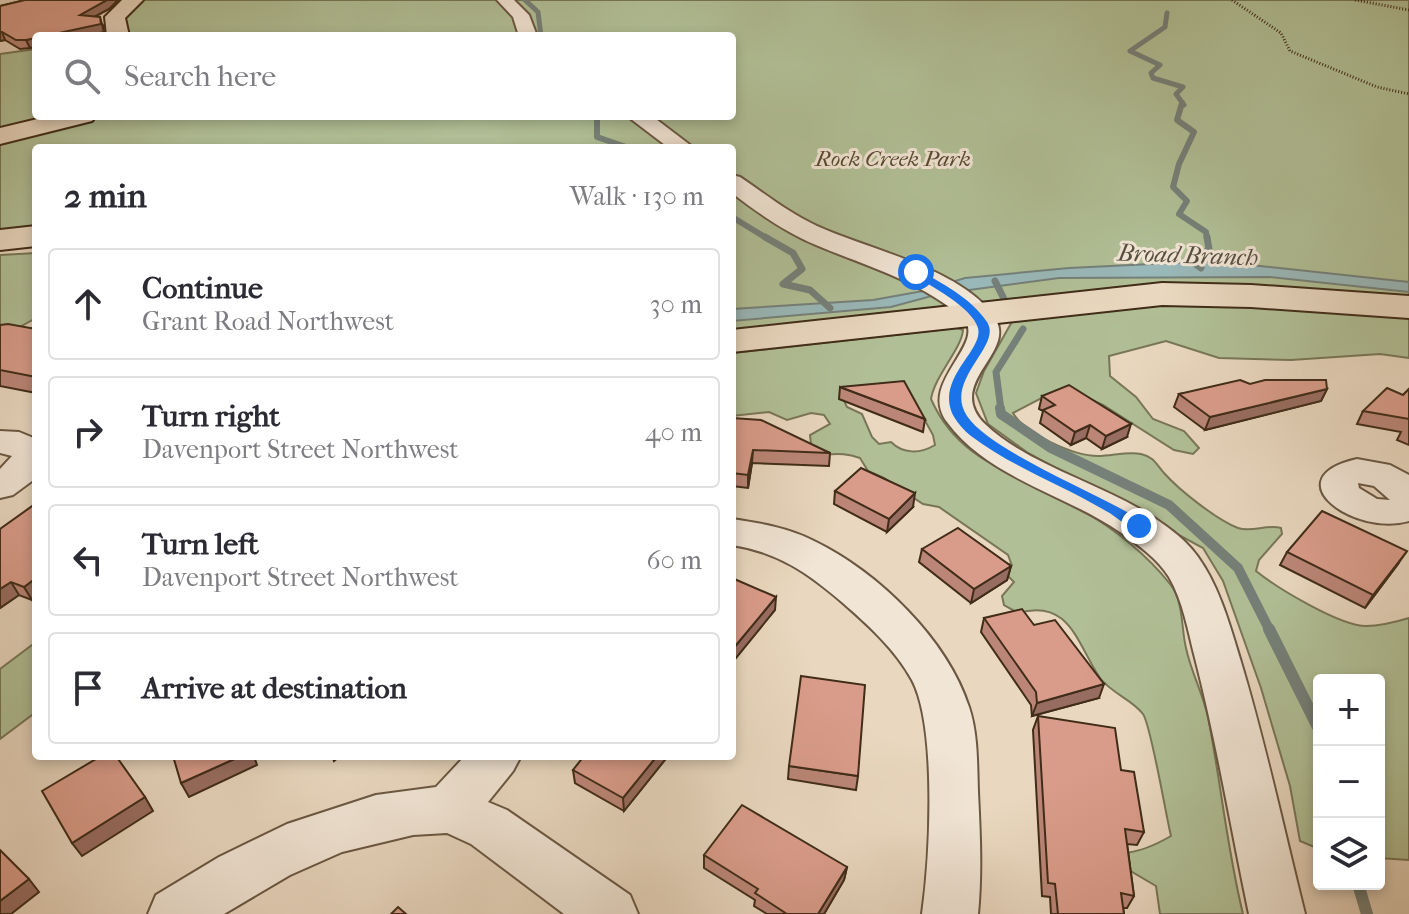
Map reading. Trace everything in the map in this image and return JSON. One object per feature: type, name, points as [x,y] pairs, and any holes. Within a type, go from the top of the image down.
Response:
[{"type":"main road","points":[[116,32],[115,17],[133,0]]},
{"type":"main road","points":[[9,134],[67,120]]},
{"type":"main road","points":[[0,240],[32,236]]},
{"type":"main road","points":[[736,340],[955,298],[1109,298],[1173,294],[1409,307]]},
{"type":"street","points":[[505,0],[521,15],[527,32]]},
{"type":"street","points":[[644,120],[677,144]]},
{"type":"street","points":[[736,185],[804,229],[955,298],[983,324],[984,336],[958,380],[955,397],[958,413],[972,431],[1002,451],[1111,508],[1139,526],[1183,566],[1198,594],[1238,726],[1277,914]]},
{"type":"street","points":[[0,442],[19,443],[31,454],[23,470],[0,486]]},
{"type":"street","points":[[1409,498],[1394,482],[1373,473],[1352,472],[1339,478],[1340,491],[1369,510],[1393,514],[1409,507]]},
{"type":"street","points":[[736,533],[770,537],[799,547],[830,568],[889,617],[918,650],[946,710],[951,748],[955,878],[950,914]]},
{"type":"street","points":[[449,810],[493,760]]},
{"type":"street","points":[[176,914],[241,873],[321,837],[399,813],[449,810],[489,827],[610,914]]},
{"type":"path","points":[[1232,0],[1281,33],[1290,51],[1377,87],[1409,94]]},
{"type":"path","points":[[1355,0],[1409,10]]},
{"type":"green space","name":"Rock Creek Park","points":[[142,0],[1409,0],[1409,302],[1161,287],[736,336],[736,144],[32,144],[32,232],[0,236],[0,140],[82,120],[736,120],[736,32],[129,32],[123,19]]},
{"type":"green space","points":[[32,50],[32,120],[55,120],[0,132],[0,54]]},
{"type":"green space","points":[[32,253],[32,320],[0,338],[0,255]]},
{"type":"green space","points":[[1148,303],[1247,303],[1409,314],[1409,358],[1380,354],[1291,360],[1219,358],[1166,341],[1109,356],[1110,376],[1136,397],[1153,419],[1184,431],[1199,448],[1193,454],[1174,450],[1103,405],[1070,390],[1057,390],[1013,413],[1039,436],[1076,452],[1098,456],[1136,453],[1149,457],[1188,496],[1238,528],[1281,528],[1282,534],[1259,560],[1256,571],[1309,605],[1341,620],[1366,626],[1409,618],[1409,860],[1385,858],[1385,674],[1313,674],[1313,846],[1300,841],[1290,786],[1261,688],[1223,581],[1203,548],[1028,453],[988,424],[976,393],[984,371],[1013,320]]},
{"type":"green space","points":[[957,328],[963,330],[931,399],[943,421],[957,438],[991,464],[1072,504],[1112,530],[1149,561],[1175,591],[1188,657],[1208,717],[1243,914],[1160,914],[1156,886],[1132,872],[1069,863],[1065,845],[1120,853],[1142,849],[1171,836],[1143,714],[1100,678],[1078,639],[1061,618],[1036,610],[1018,613],[1004,605],[1002,596],[1014,582],[1001,569],[1011,563],[1008,555],[939,507],[923,504],[868,471],[860,458],[845,454],[812,453],[810,435],[830,424],[824,415],[811,413],[787,420],[769,412],[736,416],[736,353]],"holes":[[[907,388],[933,435],[935,445],[923,450],[906,451],[891,442],[879,444],[872,437],[862,414],[845,403],[855,395]]]},
{"type":"green space","points":[[32,645],[32,715],[0,739],[0,669]]},
{"type":"water","points":[[1214,261],[1409,282],[1409,292],[1269,277],[1059,278],[939,294],[891,307],[736,321],[736,309],[873,300],[923,291],[965,278],[1069,268]]},
{"type":"building","points":[[25,0],[107,0],[80,15],[100,17],[101,24],[64,32],[32,32],[32,39],[26,40],[16,40],[0,32],[0,6]]},
{"type":"building","points":[[0,325],[32,328],[32,376],[0,370]]},
{"type":"building","points":[[1240,380],[1250,384],[1265,380],[1326,380],[1327,389],[1210,417],[1179,394]]},
{"type":"building","points":[[904,381],[925,419],[840,387]]},
{"type":"building","points":[[1069,385],[1131,424],[1106,436],[1090,425],[1075,432],[1043,410],[1055,405],[1042,396]]},
{"type":"building","points":[[1387,388],[1403,395],[1409,389],[1409,419],[1363,411]]},
{"type":"building","points":[[736,418],[761,420],[830,453],[753,450],[748,475],[736,474]]},
{"type":"building","points":[[861,468],[915,493],[889,519],[835,491]]},
{"type":"building","points":[[32,506],[32,581],[24,587],[11,582],[0,589],[0,529]]},
{"type":"building","points":[[1322,511],[1407,551],[1373,595],[1287,552]]},
{"type":"building","points":[[958,528],[1011,566],[974,589],[922,549]]},
{"type":"building","points":[[736,580],[776,597],[736,645]]},
{"type":"building","points":[[1022,609],[1034,625],[1055,620],[1104,684],[1037,703],[1036,692],[984,618]]},
{"type":"building","points":[[801,676],[865,685],[858,776],[789,766]]},
{"type":"building","points":[[1038,716],[1115,728],[1121,770],[1134,772],[1144,832],[1125,829],[1134,896],[1121,893],[1124,914],[1058,914],[1055,884],[1048,883]]},
{"type":"building","points":[[94,760],[119,760],[145,797],[72,843],[42,791]]},
{"type":"building","points":[[174,760],[232,760],[181,783]]},
{"type":"building","points":[[581,760],[654,760],[623,798],[573,770]]},
{"type":"building","points":[[742,805],[847,867],[818,914],[787,914],[755,893],[758,889],[704,855]]},
{"type":"building","points":[[0,850],[29,879],[0,901]]},
{"type":"building","points":[[398,907],[406,914],[391,914]]},
{"type":"waterway","points":[[525,0],[538,12],[540,32]]},
{"type":"waterway","points":[[1167,13],[1165,27],[1130,51],[1160,65],[1151,73],[1153,78],[1183,87],[1176,94],[1184,105]]},
{"type":"waterway","name":"Broad Branch","points":[[1182,103],[1177,120],[1194,132],[1179,164],[1173,187],[1187,201],[1179,214],[1206,232],[1207,239]]},
{"type":"waterway","points":[[597,120],[597,137],[617,144]]},
{"type":"waterway","points":[[736,219],[768,239]]},
{"type":"waterway","points":[[765,237],[793,253],[802,269],[783,284],[810,290],[830,308]]},
{"type":"waterway","name":"Broad Branch","points":[[1201,268],[1194,263],[1209,249],[1207,237]]},
{"type":"waterway","points":[[995,281],[1004,299]]},
{"type":"waterway","points":[[1001,410],[996,372],[1023,329]]},
{"type":"waterway","points":[[1000,408],[1001,414],[1051,448],[1169,505],[1238,568],[1270,631]]},
{"type":"waterway","points":[[1270,631],[1313,717]]},
{"type":"waterway","points":[[1360,890],[1367,914]]},
{"type":"route","points":[[916,272],[955,296],[983,324],[984,336],[958,380],[955,397],[958,413],[972,431],[1002,451],[1139,526]]}]
